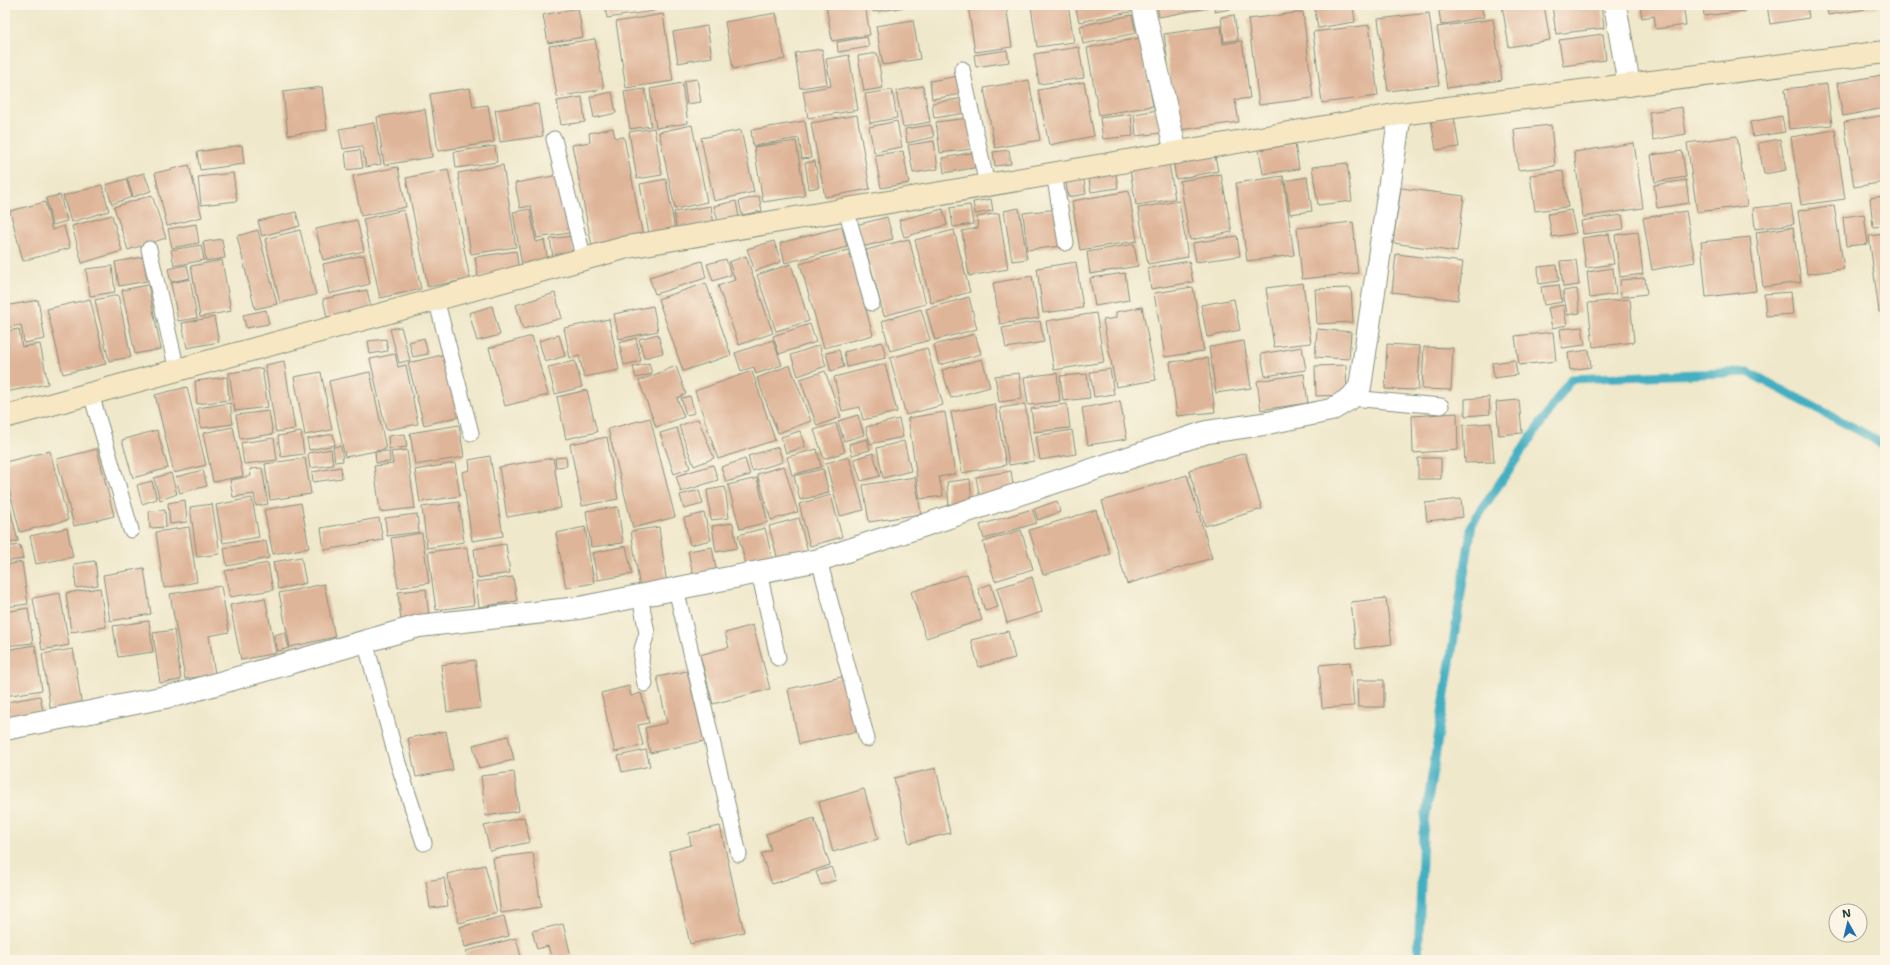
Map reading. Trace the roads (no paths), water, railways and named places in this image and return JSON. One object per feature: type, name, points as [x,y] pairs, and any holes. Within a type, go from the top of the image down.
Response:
[{"type":"street","points":[[1143,5],[1176,153]]},
{"type":"street","points":[[1615,5],[1629,85]]},
{"type":"street","points":[[5,418],[628,247],[1400,114],[1885,52]]},
{"type":"street","points":[[5,729],[181,694],[419,626],[579,608],[820,560],[1207,432],[1263,424],[1331,410],[1351,398],[1360,387],[1400,114]]},
{"type":"lane","points":[[962,69],[987,185]]},
{"type":"lane","points":[[554,139],[584,260]]},
{"type":"lane","points":[[1054,174],[1066,243]]},
{"type":"lane","points":[[846,209],[872,303]]},
{"type":"lane","points":[[149,249],[177,370]]},
{"type":"lane","points":[[436,299],[471,433]]},
{"type":"lane","points":[[91,394],[131,530]]},
{"type":"lane","points":[[1351,398],[1441,406]]},
{"type":"lane","points":[[820,560],[866,739]]},
{"type":"lane","points":[[759,572],[778,658]]},
{"type":"lane","points":[[676,589],[739,854]]},
{"type":"lane","points":[[640,596],[648,633],[642,649],[641,663],[645,684]]},
{"type":"lane","points":[[365,641],[398,763],[424,843]]},
{"type":"waterway","points":[[1418,960],[1423,833],[1472,524],[1571,379],[1748,372],[1871,437],[1885,447]]}]
